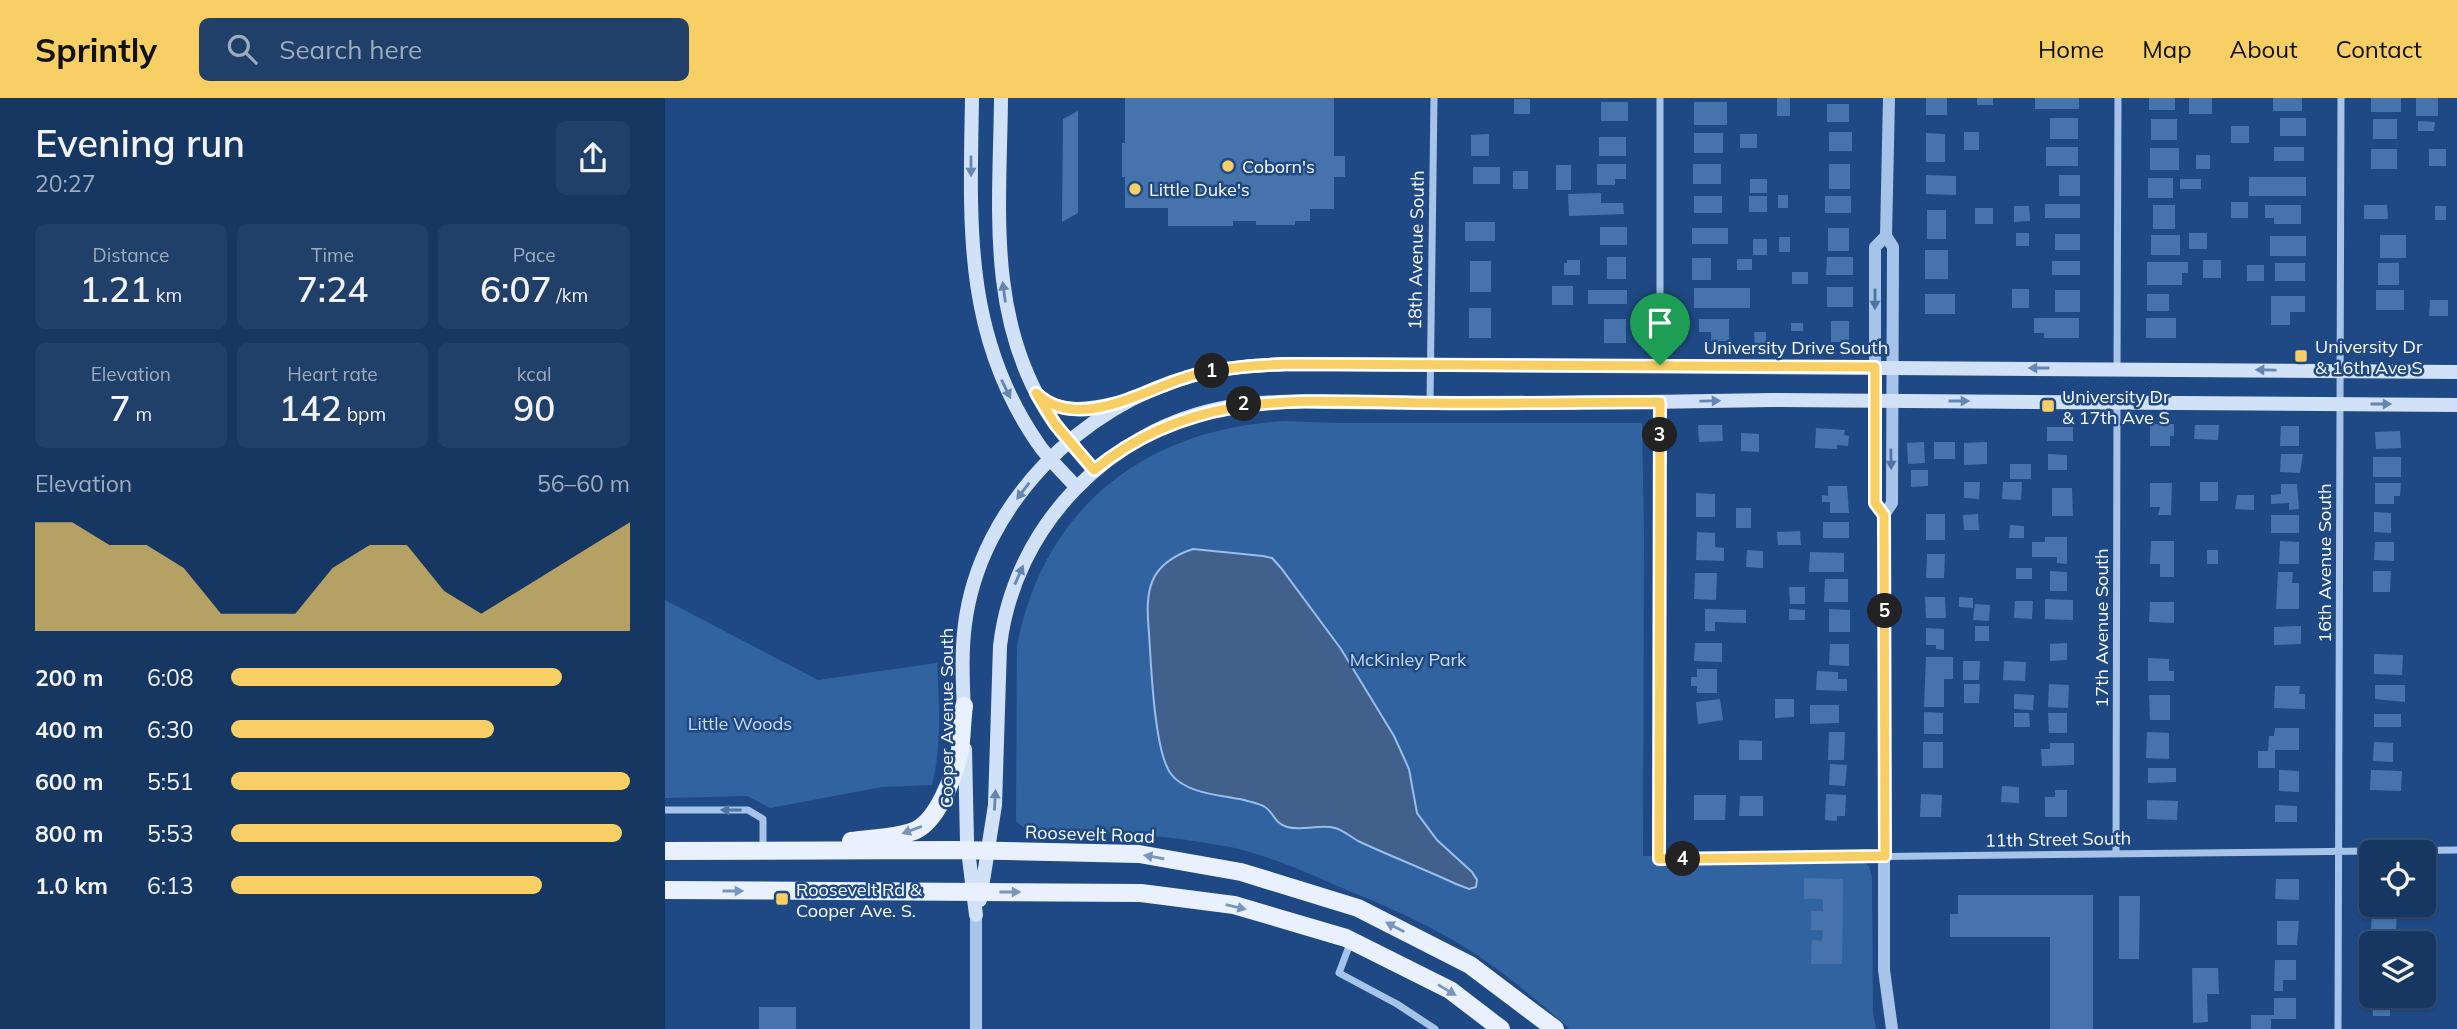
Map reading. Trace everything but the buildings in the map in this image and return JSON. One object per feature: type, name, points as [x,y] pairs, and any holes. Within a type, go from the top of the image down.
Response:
[{"type":"main road","points":[[972,98],[972,245],[983,321],[991,350],[1010,396],[1031,433],[1076,487]]},
{"type":"main road","points":[[1000,98],[1000,225],[1004,296],[1016,347],[1045,410],[1094,470],[1124,449],[1177,421],[1226,407],[1263,403],[1891,401],[2457,405]]},
{"type":"main road","name":"University Drive South","points":[[1070,441],[1103,415],[1173,381],[1217,370],[1290,364],[2457,372]]},
{"type":"main road","points":[[1036,393],[1050,404],[1067,408],[1091,408],[1132,400]]},
{"type":"main road","name":"Cooper Avenue South","points":[[977,892],[967,850],[965,622],[980,568],[1007,514],[1024,489],[1070,441]]},
{"type":"main road","name":"Cooper Avenue South","points":[[976,915],[977,892],[989,851],[995,805],[998,682],[1005,616],[1013,589],[1029,553],[1051,518],[1094,470]]},
{"type":"main road","points":[[796,850],[913,832],[925,824],[941,801],[953,774],[960,748],[964,706]]},
{"type":"main road","name":"Roosevelt Road","points":[[665,851],[967,850],[1139,854],[1241,872],[1358,908],[1470,965],[1555,1029]]},
{"type":"main road","points":[[665,890],[1141,893],[1234,905],[1351,941],[1450,990],[1501,1029]]},
{"type":"street","name":"18th Avenue South","points":[[1430,403],[1434,98]]},
{"type":"street","points":[[1660,98],[1660,365]]},
{"type":"street","points":[[1889,98],[1886,236],[1893,247],[1892,503],[1884,515],[1884,970],[1892,1029]]},
{"type":"street","points":[[2117,369],[2118,98]]},
{"type":"street","name":"16th Avenue South","points":[[2338,1029],[2341,98]]},
{"type":"street","points":[[1884,515],[1875,503],[1875,247],[1886,236]]},
{"type":"street","name":"11th Street South","points":[[1660,402],[1659,859],[2457,850]]},
{"type":"street","name":"17th Avenue South","points":[[2116,854],[2117,402]]},
{"type":"street","points":[[665,810],[748,810],[763,818],[763,850]]},
{"type":"street","name":"Cooper Avenue South","points":[[976,915],[976,1029]]},
{"type":"street","points":[[1351,941],[1339,973],[1397,1004],[1435,1029]]},
{"type":"green space","name":"McKinley Park","points":[[1286,421],[1642,423],[1643,856],[1863,862],[1869,866],[1872,877],[1873,1013],[1876,1029],[1570,1029],[1509,978],[1459,944],[1403,914],[1284,863],[1209,843],[1128,833],[1039,831],[1016,821],[1017,646],[1031,596],[1051,553],[1077,515],[1110,484],[1147,458],[1189,439],[1236,427]]},
{"type":"green space","name":"Little Woods","points":[[665,600],[818,680],[937,663],[939,740],[932,785],[882,787],[770,808],[747,796],[665,798]]},
{"type":"shaded area","points":[[1193,549],[1263,556],[1272,558],[1281,568],[1341,649],[1394,736],[1409,769],[1417,813],[1437,840],[1472,872],[1477,880],[1476,887],[1469,889],[1456,884],[1358,841],[1335,828],[1283,826],[1263,806],[1195,790],[1171,774],[1165,763],[1157,728],[1148,618],[1149,591],[1158,571],[1167,562]]},
{"type":"place","name":"Coborn's","points":[[1228,166]]},
{"type":"place","name":"Little Duke's","points":[[1135,189]]},
{"type":"place","name":"University Dr & 16th Ave S","points":[[2301,356]]},
{"type":"place","name":"University Dr & 17th Ave S","points":[[2048,406]]},
{"type":"place","name":"Roosevelt Rd & Cooper Ave. S.","points":[[782,899]]},
{"type":"route","points":[[1290,364],[1660,365],[1875,367],[1875,503],[1884,515],[1885,856],[1659,859],[1660,402],[1307,401],[1244,404],[1177,421],[1143,438],[1094,470],[1055,424],[1036,393],[1050,404],[1079,409],[1132,400],[1173,381],[1241,367],[1290,364]]}]
